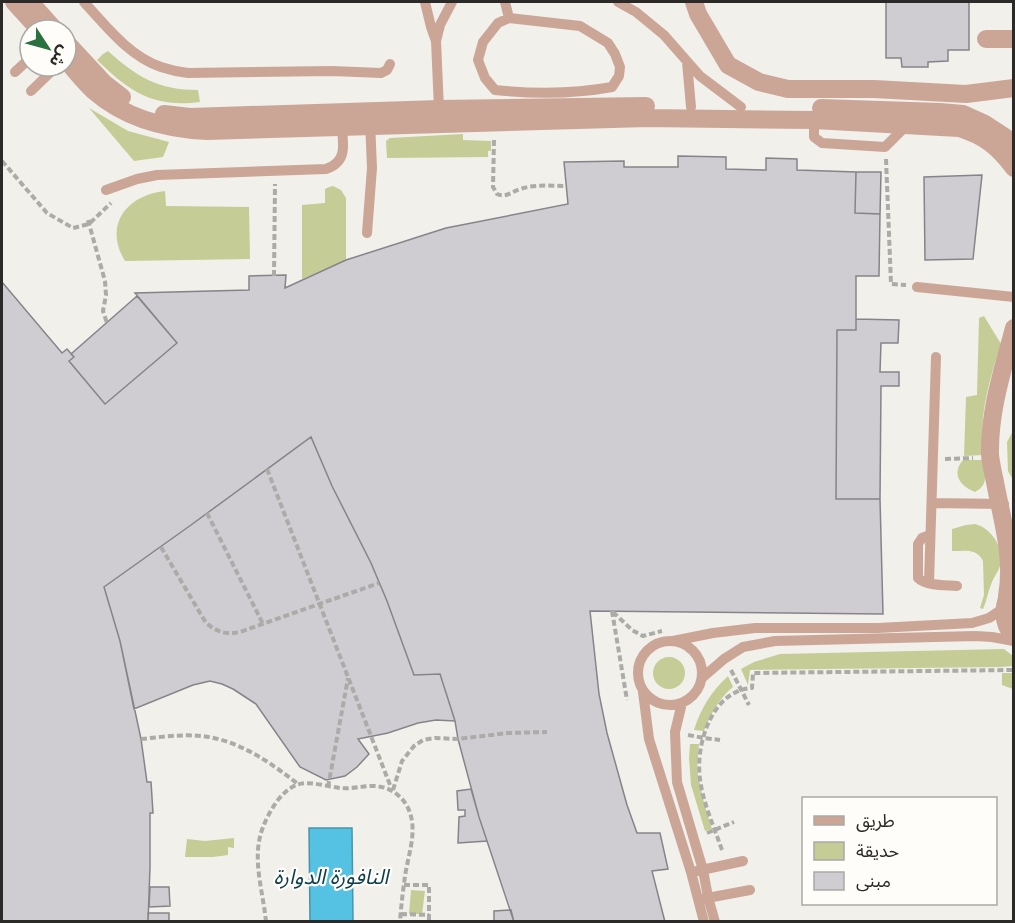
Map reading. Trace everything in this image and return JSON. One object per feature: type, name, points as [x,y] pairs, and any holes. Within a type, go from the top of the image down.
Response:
[{"type":"street","points":[[14,2],[28,18]]},
{"type":"street","points":[[30,2],[44,18]]},
{"type":"street","points":[[694,2],[698,14],[728,65],[759,82],[788,89],[874,89],[966,94],[1014,88]]},
{"type":"street","points":[[986,39],[1014,39]]},
{"type":"street","points":[[78,61],[119,95],[135,104],[171,116],[341,120],[647,118],[940,112],[963,114],[985,124],[1014,146]]},
{"type":"street","points":[[370,119],[439,109],[741,107],[907,125],[960,128],[987,139],[1014,168]]},
{"type":"street","points":[[1014,328],[995,400],[990,457],[1006,503],[1010,557],[1005,621],[1014,639]]},
{"type":"street","points":[[1014,362],[1004,396],[998,456],[1014,539]]},
{"type":"lane","points":[[84,2],[134,52],[147,61],[175,71],[188,73],[381,73],[387,70],[390,64]]},
{"type":"lane","points":[[425,2],[436,41]]},
{"type":"lane","points":[[439,109],[436,41],[440,25],[452,2]]},
{"type":"lane","points":[[505,2],[509,18]]},
{"type":"lane","points":[[618,2],[636,12],[664,35],[700,76],[741,107]]},
{"type":"lane","points":[[509,18],[580,27],[608,43],[620,66],[620,76],[612,87],[587,92],[526,94],[495,90],[485,78],[478,60],[483,42],[498,23],[509,18]]},
{"type":"lane","points":[[687,62],[691,107]]},
{"type":"lane","points":[[15,72],[18,69]]},
{"type":"lane","points":[[31,91],[45,78]]},
{"type":"lane","points":[[814,114],[814,137],[822,143],[885,147],[907,125]]},
{"type":"lane","points":[[368,233],[372,168],[370,119]]},
{"type":"lane","points":[[106,190],[137,178],[157,175],[326,170],[340,162],[343,154],[341,120]]},
{"type":"lane","points":[[917,286],[1014,297]]},
{"type":"lane","points":[[936,357],[930,535],[921,538],[918,544],[918,578],[928,583],[957,586]]},
{"type":"lane","points":[[932,503],[1006,503]]},
{"type":"lane","points":[[1008,596],[989,618],[972,623],[878,628],[755,628],[663,642],[645,652],[637,672],[638,682],[650,699],[660,704],[671,705],[682,703],[691,697],[702,678],[724,659],[743,647],[775,641],[975,636],[1014,639]]},
{"type":"lane","points":[[673,641],[692,650],[698,658],[702,678]]},
{"type":"lane","points":[[643,692],[649,739],[697,871]]},
{"type":"lane","points":[[682,703],[675,732],[677,782],[704,898],[715,921]]},
{"type":"lane","points":[[697,871],[743,861]]},
{"type":"lane","points":[[704,898],[750,890]]},
{"type":"lane","points":[[704,898],[704,921]]},
{"type":"path","points":[[484,139],[494,139],[493,187],[497,194],[506,196],[527,187],[566,186]]},
{"type":"path","points":[[885,147],[891,284],[917,286]]},
{"type":"path","points":[[274,276],[275,171]]},
{"type":"path","points":[[88,220],[105,281],[106,295],[103,311],[107,323]]},
{"type":"path","points":[[933,459],[990,457]]},
{"type":"path","points":[[267,469],[392,791]]},
{"type":"path","points":[[207,513],[263,624]]},
{"type":"path","points":[[161,547],[206,623],[215,630],[227,634],[240,632],[379,583]]},
{"type":"path","points":[[722,850],[702,791],[699,769],[700,750],[715,710],[728,695],[740,688],[752,688],[753,673],[1014,670]]},
{"type":"path","points":[[328,787],[348,677]]},
{"type":"path","points":[[392,791],[402,761],[414,746],[423,740],[547,732]]},
{"type":"path","points":[[141,739],[186,735],[219,740],[261,757],[298,784]]},
{"type":"path","points":[[266,921],[257,861],[258,846],[263,827],[272,810],[283,794],[298,784],[342,788],[383,787],[400,797],[406,805],[411,814],[413,834],[400,921]]},
{"type":"path","points":[[404,885],[429,885],[429,921]]},
{"type":"path","points":[[401,914],[429,915]]},
{"type":"green space","points":[[108,51],[139,75],[160,85],[198,90],[200,102],[155,100],[132,89],[97,60]]},
{"type":"green space","points":[[89,108],[128,131],[169,142],[163,157],[134,161]]},
{"type":"green space","points":[[463,134],[463,140],[491,141],[491,151],[488,151],[488,157],[387,158],[386,141],[390,138]]},
{"type":"green space","points":[[333,186],[341,190],[346,198],[346,260],[302,279],[302,205],[325,203],[325,189]]},
{"type":"green space","points":[[165,191],[166,206],[249,207],[250,259],[125,261],[119,248],[117,235],[122,214],[140,199]]},
{"type":"green space","points":[[984,316],[1001,344],[984,408],[983,455],[964,456],[966,397],[977,395],[979,318]]},
{"type":"green space","points":[[1013,431],[1013,480],[1008,471],[1007,442]]},
{"type":"green space","points":[[963,460],[983,460],[984,482],[975,492],[961,483],[959,479],[959,465]]},
{"type":"green space","points":[[975,524],[994,537],[1001,560],[983,609],[980,608],[984,595],[983,561],[974,552],[952,551],[952,529]]},
{"type":"green space","points":[[1004,649],[1013,656],[1013,666],[750,670],[748,685],[741,669],[754,662],[780,654]]},
{"type":"green space","points":[[669,657],[681,661],[685,673],[681,685],[669,689],[657,685],[653,673],[657,661]]},
{"type":"green space","points":[[1002,673],[1013,673],[1013,689],[1002,685]]},
{"type":"green space","points":[[728,676],[733,687],[716,707],[704,731],[694,730],[707,701]]},
{"type":"green space","points":[[690,744],[699,744],[697,770],[712,829],[705,831],[691,785]]},
{"type":"green space","points":[[234,838],[234,848],[228,847],[228,855],[185,857],[187,839],[205,841]]},
{"type":"green space","points":[[411,890],[425,891],[422,914],[409,914]]},
{"type":"water","name":"النافورة الدوارة","points":[[309,828],[352,828],[353,921],[310,921]]},
{"type":"building","points":[[886,2],[969,2],[969,50],[948,50],[948,61],[928,62],[928,67],[902,67],[901,58],[886,58]]},
{"type":"building","points":[[678,156],[726,157],[726,169],[766,170],[766,158],[797,159],[797,170],[856,172],[855,213],[880,214],[879,276],[856,276],[856,330],[837,330],[836,499],[880,499],[883,614],[590,611],[599,694],[627,805],[637,833],[660,833],[668,869],[652,871],[665,922],[514,922],[479,817],[455,721],[440,674],[414,675],[371,563],[332,486],[311,437],[104,587],[120,641],[141,739],[147,782],[151,782],[153,813],[150,813],[148,922],[2,922],[2,282],[62,353],[67,349],[74,357],[69,361],[105,404],[177,343],[135,293],[249,290],[249,276],[286,275],[285,288],[346,260],[446,228],[568,204],[564,162],[624,161],[624,167],[678,167]]},
{"type":"building","points":[[856,172],[881,172],[880,214],[855,213]]},
{"type":"building","points":[[982,175],[973,259],[925,260],[924,177]]},
{"type":"building","points":[[137,296],[177,343],[105,404],[69,361],[74,357],[71,354]]},
{"type":"building","points":[[856,319],[899,320],[898,343],[881,343],[880,372],[899,372],[899,386],[881,386],[880,499],[836,499],[837,330],[856,330]]},
{"type":"building","points":[[311,437],[332,486],[371,563],[414,675],[440,674],[455,721],[436,720],[418,723],[388,733],[358,739],[369,754],[345,776],[326,780],[300,767],[256,704],[222,684],[210,681],[193,685],[134,709],[120,641],[104,587]]},
{"type":"building","points":[[471,789],[487,841],[458,843],[459,817],[465,816],[465,810],[458,810],[457,791]]},
{"type":"building","points":[[150,887],[169,887],[170,906],[149,907]]},
{"type":"building","points":[[511,910],[514,922],[494,922],[494,911]]},
{"type":"building","points":[[148,913],[169,913],[169,922],[148,922]]}]
